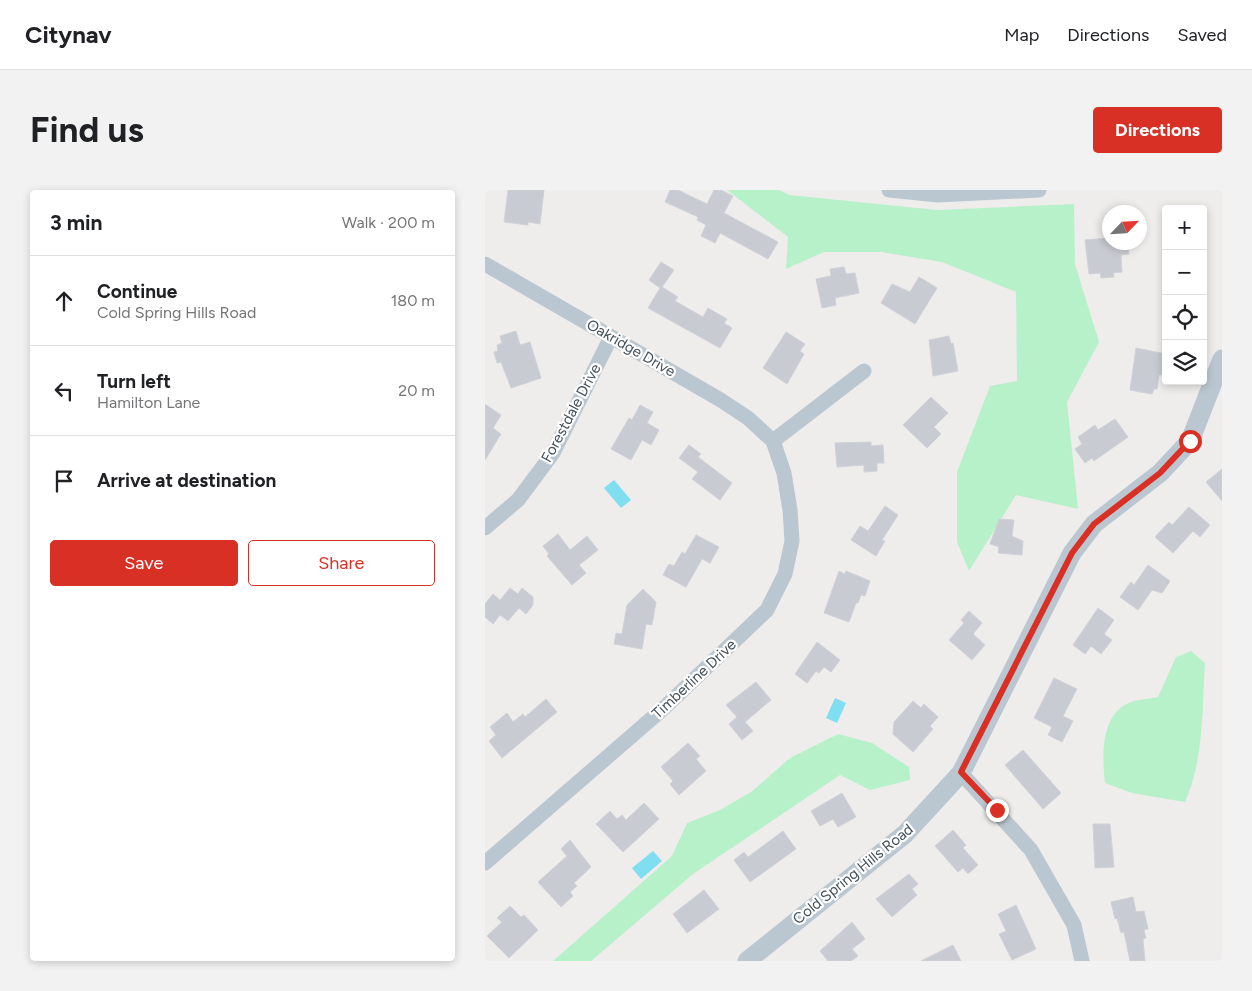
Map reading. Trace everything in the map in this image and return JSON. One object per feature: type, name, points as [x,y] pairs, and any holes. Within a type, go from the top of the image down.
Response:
[{"type":"street","points":[[889,190],[938,195],[1039,190]]},
{"type":"street","name":"Oakridge Drive","points":[[485,264],[719,399],[747,418],[773,441]]},
{"type":"street","name":"Forestdale Drive","points":[[485,528],[518,500],[553,453],[611,337]]},
{"type":"street","name":"Cold Spring Hills Road","points":[[747,961],[905,834],[961,772],[1072,553],[1094,524],[1160,473],[1190,441],[1222,359]]},
{"type":"street","points":[[773,441],[865,371]]},
{"type":"street","name":"Timberline Drive","points":[[485,863],[665,707],[767,610],[785,574],[791,541],[790,510],[784,474],[773,441]]},
{"type":"street","points":[[961,772],[1031,850],[1074,925],[1082,961]]},
{"type":"green space","points":[[727,190],[779,190],[789,195],[937,210],[1074,204],[1075,264],[1099,342],[1067,402],[1078,509],[1016,495],[969,571],[957,542],[957,472],[990,386],[1017,381],[1016,292],[942,262],[881,252],[824,252],[786,269],[788,237]]},
{"type":"green space","points":[[1191,651],[1205,663],[1199,752],[1196,769],[1185,802],[1132,793],[1105,783],[1103,761],[1105,737],[1113,716],[1131,702],[1158,697],[1176,657]]},
{"type":"green space","points":[[838,734],[872,743],[909,767],[910,780],[870,790],[840,775],[693,874],[591,961],[553,961],[672,856],[687,823],[720,810],[751,792],[790,758]]},
{"type":"water","points":[[614,480],[631,500],[621,508],[604,488]]},
{"type":"water","points":[[835,698],[846,703],[837,723],[826,718]]},
{"type":"water","points":[[653,851],[662,861],[641,879],[632,868]]},
{"type":"building","points":[[508,190],[544,190],[540,224],[528,222],[528,225],[504,222]]},
{"type":"building","points":[[670,190],[678,190],[707,204],[714,190],[721,190],[733,196],[724,213],[778,242],[768,259],[720,233],[715,243],[701,236],[706,225],[697,220],[698,217],[665,202]]},
{"type":"building","points":[[1102,239],[1102,250],[1129,250],[1129,254],[1121,255],[1122,272],[1113,273],[1114,277],[1101,278],[1100,273],[1089,274],[1085,240]]},
{"type":"building","points":[[661,262],[674,270],[662,287],[678,297],[675,301],[703,317],[708,308],[727,319],[724,323],[732,328],[720,348],[648,308],[660,288],[649,280]]},
{"type":"building","points":[[844,267],[846,274],[855,273],[859,293],[835,298],[836,305],[822,308],[816,279],[831,276],[830,269]]},
{"type":"building","points":[[919,277],[937,288],[915,324],[881,303],[892,284],[910,292]]},
{"type":"building","points":[[516,331],[520,345],[530,342],[541,378],[511,388],[501,362],[497,363],[494,352],[498,351],[497,345],[502,343],[500,336]]},
{"type":"building","points":[[786,332],[805,344],[800,351],[804,354],[787,384],[763,368]]},
{"type":"building","points":[[949,336],[951,344],[953,343],[958,371],[933,376],[929,340]]},
{"type":"building","points":[[1136,348],[1162,353],[1162,371],[1161,375],[1159,375],[1157,389],[1154,389],[1152,394],[1130,390]]},
{"type":"building","points":[[931,397],[948,413],[934,427],[941,434],[927,448],[903,425]]},
{"type":"building","points":[[485,404],[501,415],[493,428],[501,434],[485,460]]},
{"type":"building","points":[[640,405],[653,412],[647,423],[659,430],[651,445],[642,440],[631,460],[611,449],[629,418],[632,420]]},
{"type":"building","points":[[1115,419],[1128,437],[1094,461],[1092,458],[1085,463],[1075,449],[1082,444],[1078,437],[1095,425],[1098,430]]},
{"type":"building","points":[[871,442],[871,446],[883,445],[884,463],[877,463],[877,471],[864,472],[864,465],[837,467],[835,443]]},
{"type":"building","points":[[689,445],[701,454],[698,457],[732,483],[720,500],[692,479],[698,472],[679,458]]},
{"type":"building","points":[[1222,469],[1222,501],[1206,482]]},
{"type":"building","points":[[885,506],[898,515],[882,540],[885,541],[876,556],[851,540],[860,526],[868,531]]},
{"type":"building","points":[[1189,507],[1210,525],[1200,537],[1193,531],[1173,553],[1155,537],[1169,522],[1172,525]]},
{"type":"building","points":[[999,519],[1014,520],[1012,536],[1023,541],[1022,555],[998,553],[999,547],[990,544]]},
{"type":"building","points":[[558,534],[570,550],[587,536],[598,550],[579,565],[586,573],[572,585],[547,556],[549,554],[543,546]]},
{"type":"building","points":[[696,535],[719,547],[710,563],[702,559],[686,587],[663,575],[669,564],[674,566],[682,552],[685,554]]},
{"type":"building","points":[[1148,565],[1170,581],[1162,593],[1152,590],[1138,610],[1120,597],[1131,582],[1134,585]]},
{"type":"building","points":[[839,571],[845,574],[846,571],[870,581],[865,596],[861,595],[858,603],[856,603],[849,622],[824,613]]},
{"type":"building","points":[[510,588],[518,594],[522,588],[533,597],[533,605],[526,614],[519,608],[508,621],[500,615],[493,624],[485,617],[485,604],[493,594],[500,600]]},
{"type":"building","points":[[643,589],[656,602],[652,625],[646,624],[642,649],[614,644],[616,633],[622,634],[627,605]]},
{"type":"building","points":[[1098,608],[1114,620],[1104,634],[1112,640],[1101,654],[1091,646],[1085,654],[1073,645]]},
{"type":"building","points":[[969,611],[982,623],[973,634],[985,645],[972,660],[949,640],[964,623],[961,620]]},
{"type":"building","points":[[817,642],[840,660],[831,672],[824,667],[819,673],[816,671],[807,683],[795,674]]},
{"type":"building","points":[[1054,678],[1077,689],[1063,716],[1073,721],[1062,742],[1048,735],[1052,727],[1034,718]]},
{"type":"building","points":[[756,682],[771,700],[745,722],[753,731],[742,740],[729,724],[737,717],[726,705]]},
{"type":"building","points":[[546,699],[557,712],[502,758],[489,741],[496,735],[490,727],[507,713],[513,722],[523,714],[525,717]]},
{"type":"building","points":[[913,701],[921,708],[924,704],[938,717],[930,726],[933,729],[913,752],[893,734],[894,722]]},
{"type":"building","points":[[688,743],[700,756],[696,759],[706,771],[679,795],[670,784],[673,781],[661,767]]},
{"type":"building","points":[[1023,750],[1061,793],[1043,809],[1005,765]]},
{"type":"building","points":[[842,793],[856,817],[838,827],[833,819],[820,826],[811,811]]},
{"type":"building","points":[[644,803],[659,819],[623,852],[596,824],[610,811],[617,819],[622,815],[626,820]]},
{"type":"building","points":[[1093,824],[1110,824],[1114,867],[1095,868]]},
{"type":"building","points":[[953,830],[966,845],[963,848],[978,865],[968,874],[963,868],[958,872],[935,846]]},
{"type":"building","points":[[783,831],[796,849],[750,882],[734,860],[744,852],[748,857]]},
{"type":"building","points":[[570,840],[591,867],[574,883],[577,886],[570,892],[573,896],[561,907],[538,882],[567,856],[561,849]]},
{"type":"building","points":[[909,874],[918,884],[912,889],[917,895],[892,917],[876,899]]},
{"type":"building","points":[[704,890],[719,909],[687,933],[673,914]]},
{"type":"building","points":[[1133,897],[1136,912],[1144,911],[1148,929],[1144,930],[1146,938],[1143,939],[1145,961],[1130,961],[1124,932],[1121,933],[1111,902]]},
{"type":"building","points":[[1016,905],[1036,949],[1012,960],[999,934],[1006,931],[998,914]]},
{"type":"building","points":[[510,906],[521,917],[524,915],[538,930],[509,958],[487,936],[502,922],[497,918]]},
{"type":"building","points":[[852,922],[865,939],[852,949],[858,956],[851,961],[828,961],[820,951]]},
{"type":"building","points":[[953,945],[961,961],[921,961]]},
{"type":"route","points":[[997,810],[961,772],[1072,553],[1094,524],[1160,473],[1190,441]]}]
